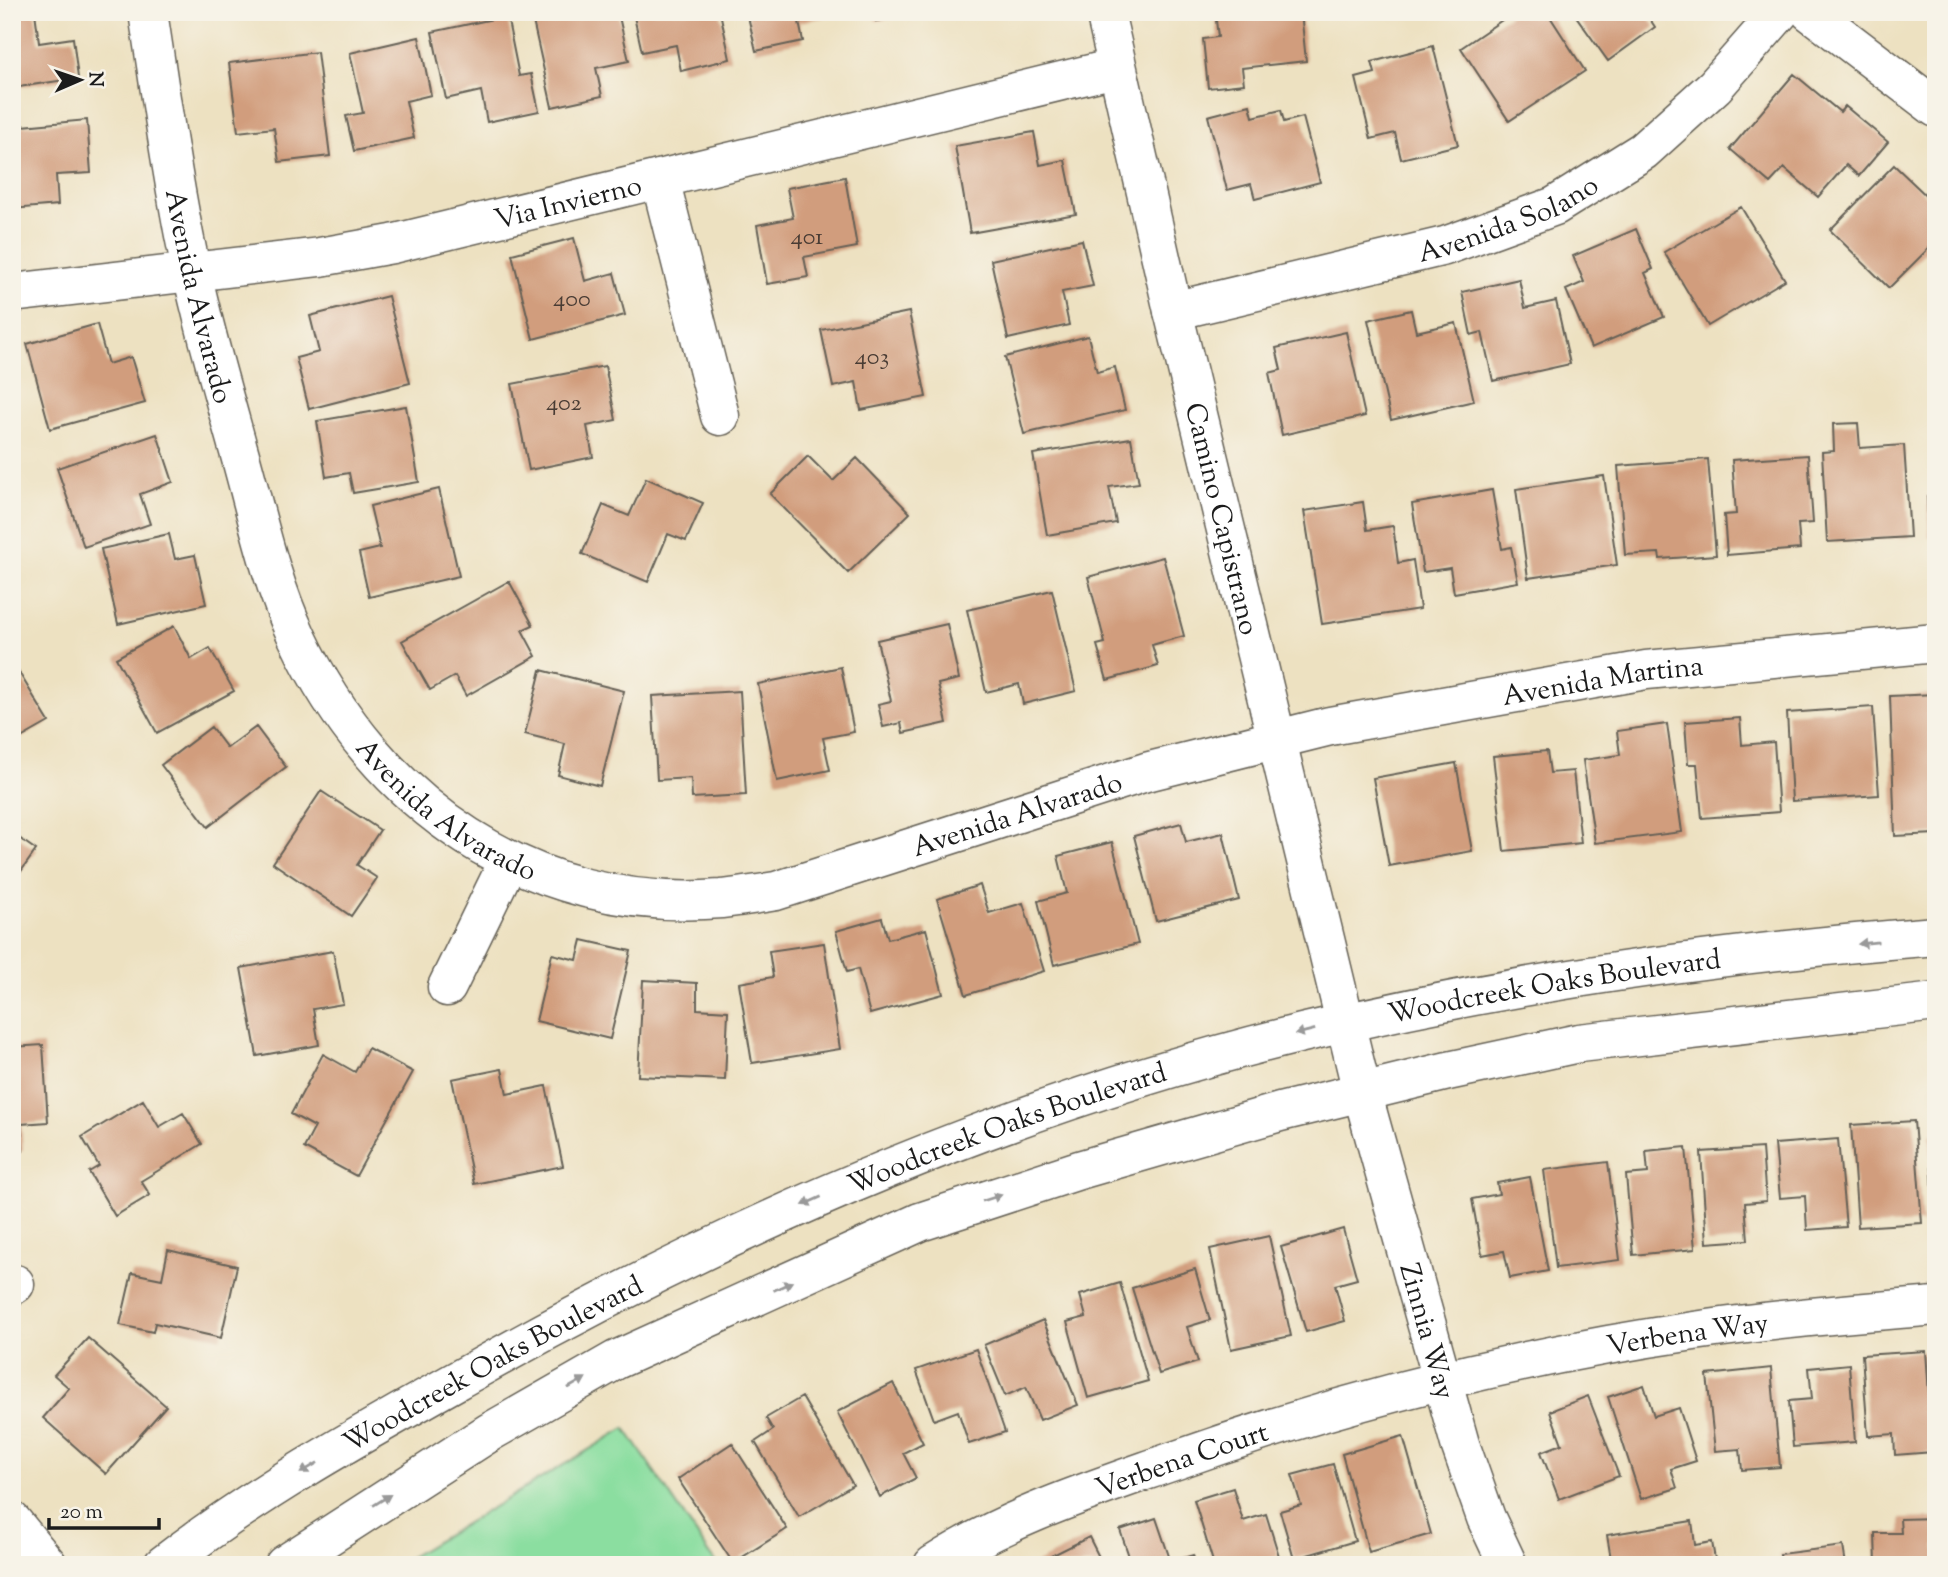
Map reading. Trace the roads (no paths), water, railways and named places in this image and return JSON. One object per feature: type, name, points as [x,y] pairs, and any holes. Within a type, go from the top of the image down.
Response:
[{"type":"street","name":"Avenida Alvarado","points":[[148,12],[178,207],[192,271],[208,342],[274,577],[296,635],[324,690],[363,746],[412,796],[458,832],[508,862],[558,880],[615,893],[721,899],[776,891],[1043,803],[1146,772],[1275,739]]},
{"type":"street","name":"Camino Capistrano","points":[[1105,12],[1115,68],[1344,1024]]},
{"type":"street","name":"Avenida Solano","points":[[1173,311],[1445,246],[1555,205],[1643,150],[1714,86],[1780,12]]},
{"type":"street","points":[[1810,12],[1936,108]]},
{"type":"street","name":"Via Invierno","points":[[12,293],[320,257],[392,244],[1115,68]]},
{"type":"street","points":[[660,179],[720,416]]},
{"type":"street","name":"Avenida Martina","points":[[1275,739],[1393,713],[1646,670],[1936,643]]},
{"type":"street","points":[[447,987],[508,862]]},
{"type":"street","name":"Woodcreek Oaks Boulevard","points":[[163,1565],[286,1482],[579,1311],[744,1231],[900,1163],[1083,1097],[1214,1057],[1344,1024],[1644,965],[1936,936]]},
{"type":"street","name":"Woodcreek Oaks Boulevard","points":[[284,1565],[490,1432],[616,1360],[920,1222],[1079,1170],[1280,1112],[1579,1043],[1936,1002]]},
{"type":"street","name":"Zinnia Way","points":[[1344,1024],[1443,1381],[1486,1518],[1508,1565]]},
{"type":"street","name":"Verbena Way","points":[[1443,1381],[1693,1331],[1936,1306]]},
{"type":"street","name":"Verbena Court","points":[[933,1565],[974,1538],[1098,1487],[1241,1437],[1443,1381]]},
{"type":"street","points":[[12,1521],[48,1565]]}]
